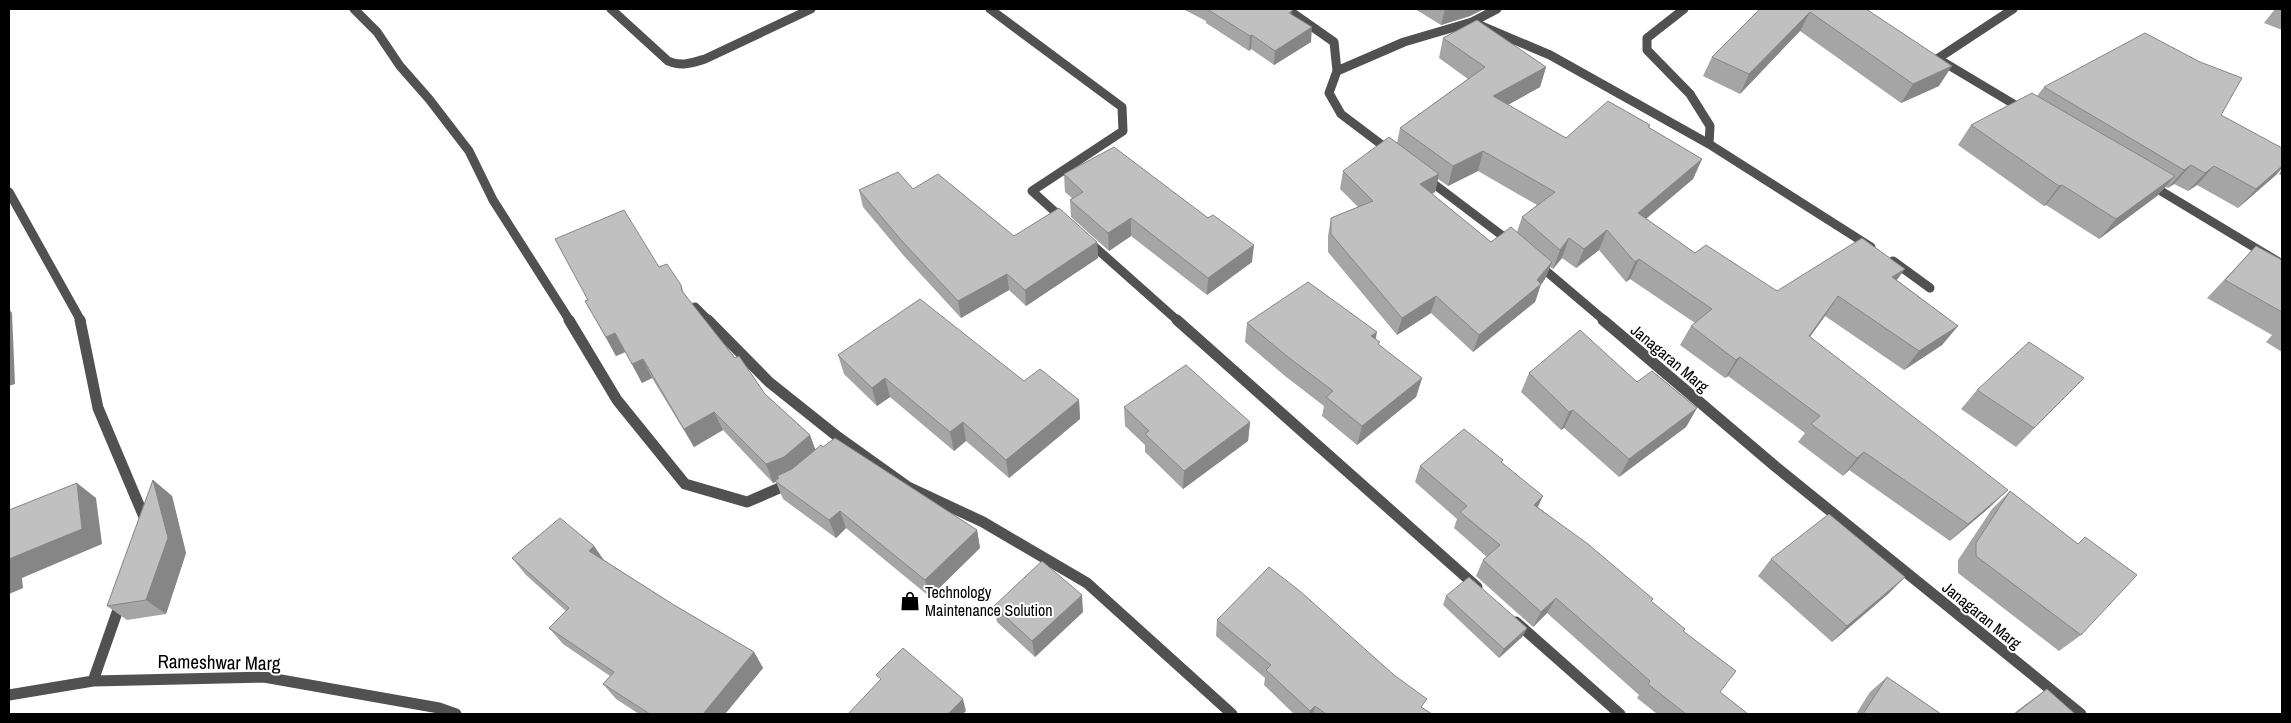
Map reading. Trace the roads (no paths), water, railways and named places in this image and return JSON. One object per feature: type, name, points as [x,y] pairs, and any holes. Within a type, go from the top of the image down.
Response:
[{"type":"street","points":[[354,9],[377,32],[400,66],[429,99],[469,151],[493,200],[540,271],[617,400],[685,484],[747,502],[795,481],[802,475]]},
{"type":"street","points":[[611,9],[668,61],[675,64],[688,64],[721,52],[811,9]]},
{"type":"street","points":[[990,9],[1122,106],[1123,131],[1032,191],[1486,595]]},
{"type":"street","points":[[1287,9],[1334,42],[1337,70],[1329,93],[1341,114],[1395,155]]},
{"type":"street","points":[[1337,70],[1404,42],[1472,22],[1497,9]]},
{"type":"street","points":[[1684,9],[1647,38],[1647,50],[1690,94],[1710,126],[1709,144]]},
{"type":"street","points":[[2013,9],[1933,56],[2030,114]]},
{"type":"street","points":[[1472,22],[1550,55],[1709,144],[1881,253],[1930,288]]},
{"type":"street","points":[[1418,172],[1519,249]]},
{"type":"street","points":[[2139,179],[2282,264]]},
{"type":"street","points":[[9,192],[81,321],[98,408],[148,526],[144,535]]},
{"type":"street","name":"Janagaran Marg","points":[[1534,262],[1776,468],[2081,714]]},
{"type":"street","points":[[695,307],[768,382],[835,441],[908,486],[983,522],[1087,583],[1232,714]]},
{"type":"street","points":[[93,680],[125,590]]},
{"type":"street","points":[[1508,615],[1620,714]]},
{"type":"street","name":"Rameshwar Marg","points":[[9,695],[93,680],[264,677],[438,708],[456,714]]},
{"type":"place","name":"Technology Maintenance Solution","points":[[910,601]]}]
